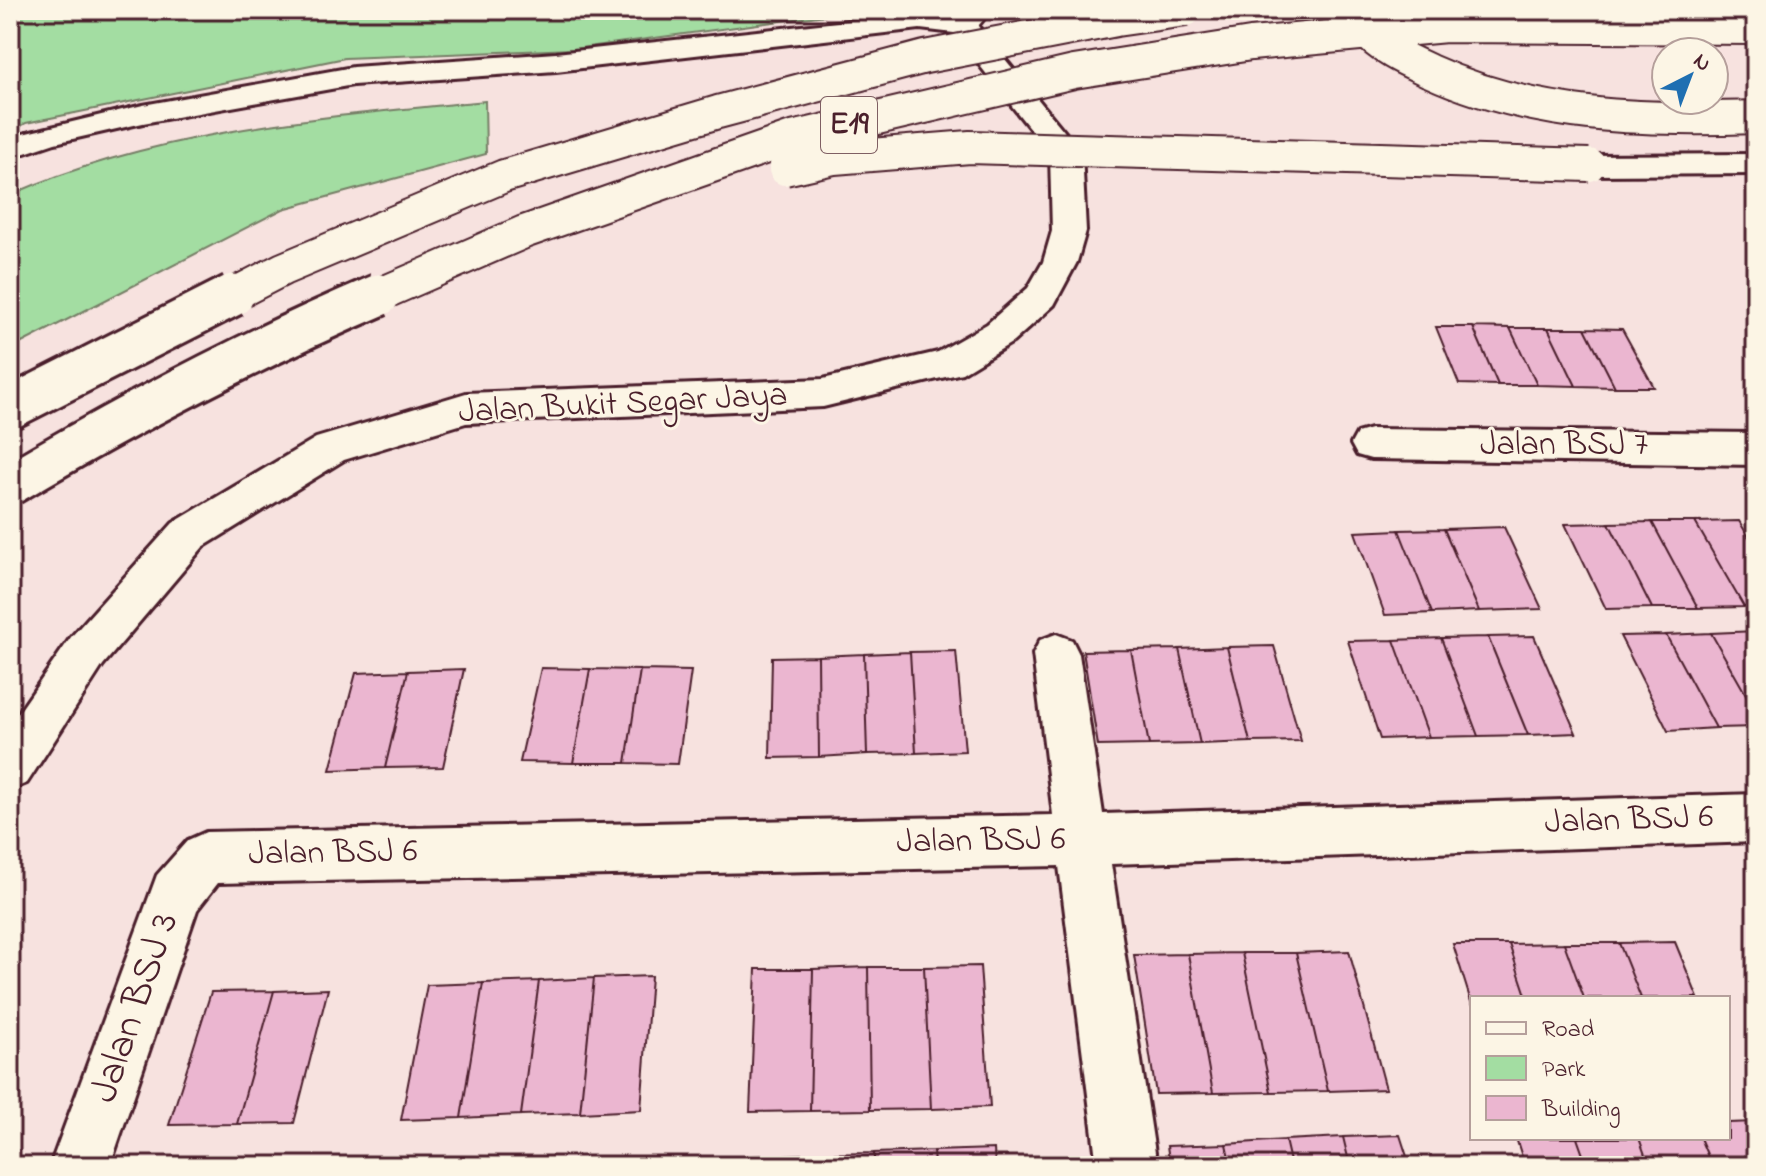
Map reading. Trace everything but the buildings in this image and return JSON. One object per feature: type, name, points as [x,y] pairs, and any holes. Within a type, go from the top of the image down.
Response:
[{"type":"main road","name":"E19","points":[[10,408],[283,269],[504,176],[718,112],[925,57],[1116,20],[1186,10]]},
{"type":"main road","points":[[1350,10],[1373,41],[1443,79],[1540,108],[1686,121],[1756,117]]},
{"type":"main road","points":[[10,148],[46,136],[143,114],[353,76],[556,62],[882,24],[970,18]]},
{"type":"main road","points":[[10,168],[108,135],[359,92],[493,83],[867,39],[925,35],[970,18]]},
{"type":"main road","name":"Jalan Bukit Segar Jaya","points":[[10,767],[87,651],[188,535],[330,449],[466,408],[823,393],[949,363],[1000,333],[1041,296],[1060,262],[1069,231],[1066,153],[970,18]]},
{"type":"main road","name":"E19","points":[[10,484],[93,435],[318,321],[524,232],[792,138],[1074,72],[1251,44],[1446,26],[1756,28]]},
{"type":"main road","points":[[524,232],[684,191],[834,158],[970,147],[1589,165],[1756,164]]},
{"type":"main road","name":"Jalan BSJ 7","points":[[1371,444],[1756,449]]},
{"type":"main road","points":[[1056,654],[1127,1166]]},
{"type":"main road","name":"Jalan BSJ 6","points":[[206,858],[1081,840],[1756,818]]},
{"type":"main road","name":"Jalan BSJ 3","points":[[80,1166],[176,894],[206,858]]},
{"type":"green space","points":[[10,10],[863,10],[573,49],[345,58],[26,123],[10,133]]},
{"type":"green space","points":[[485,101],[486,154],[283,209],[10,349],[10,195],[67,173],[184,140],[304,120]]}]
